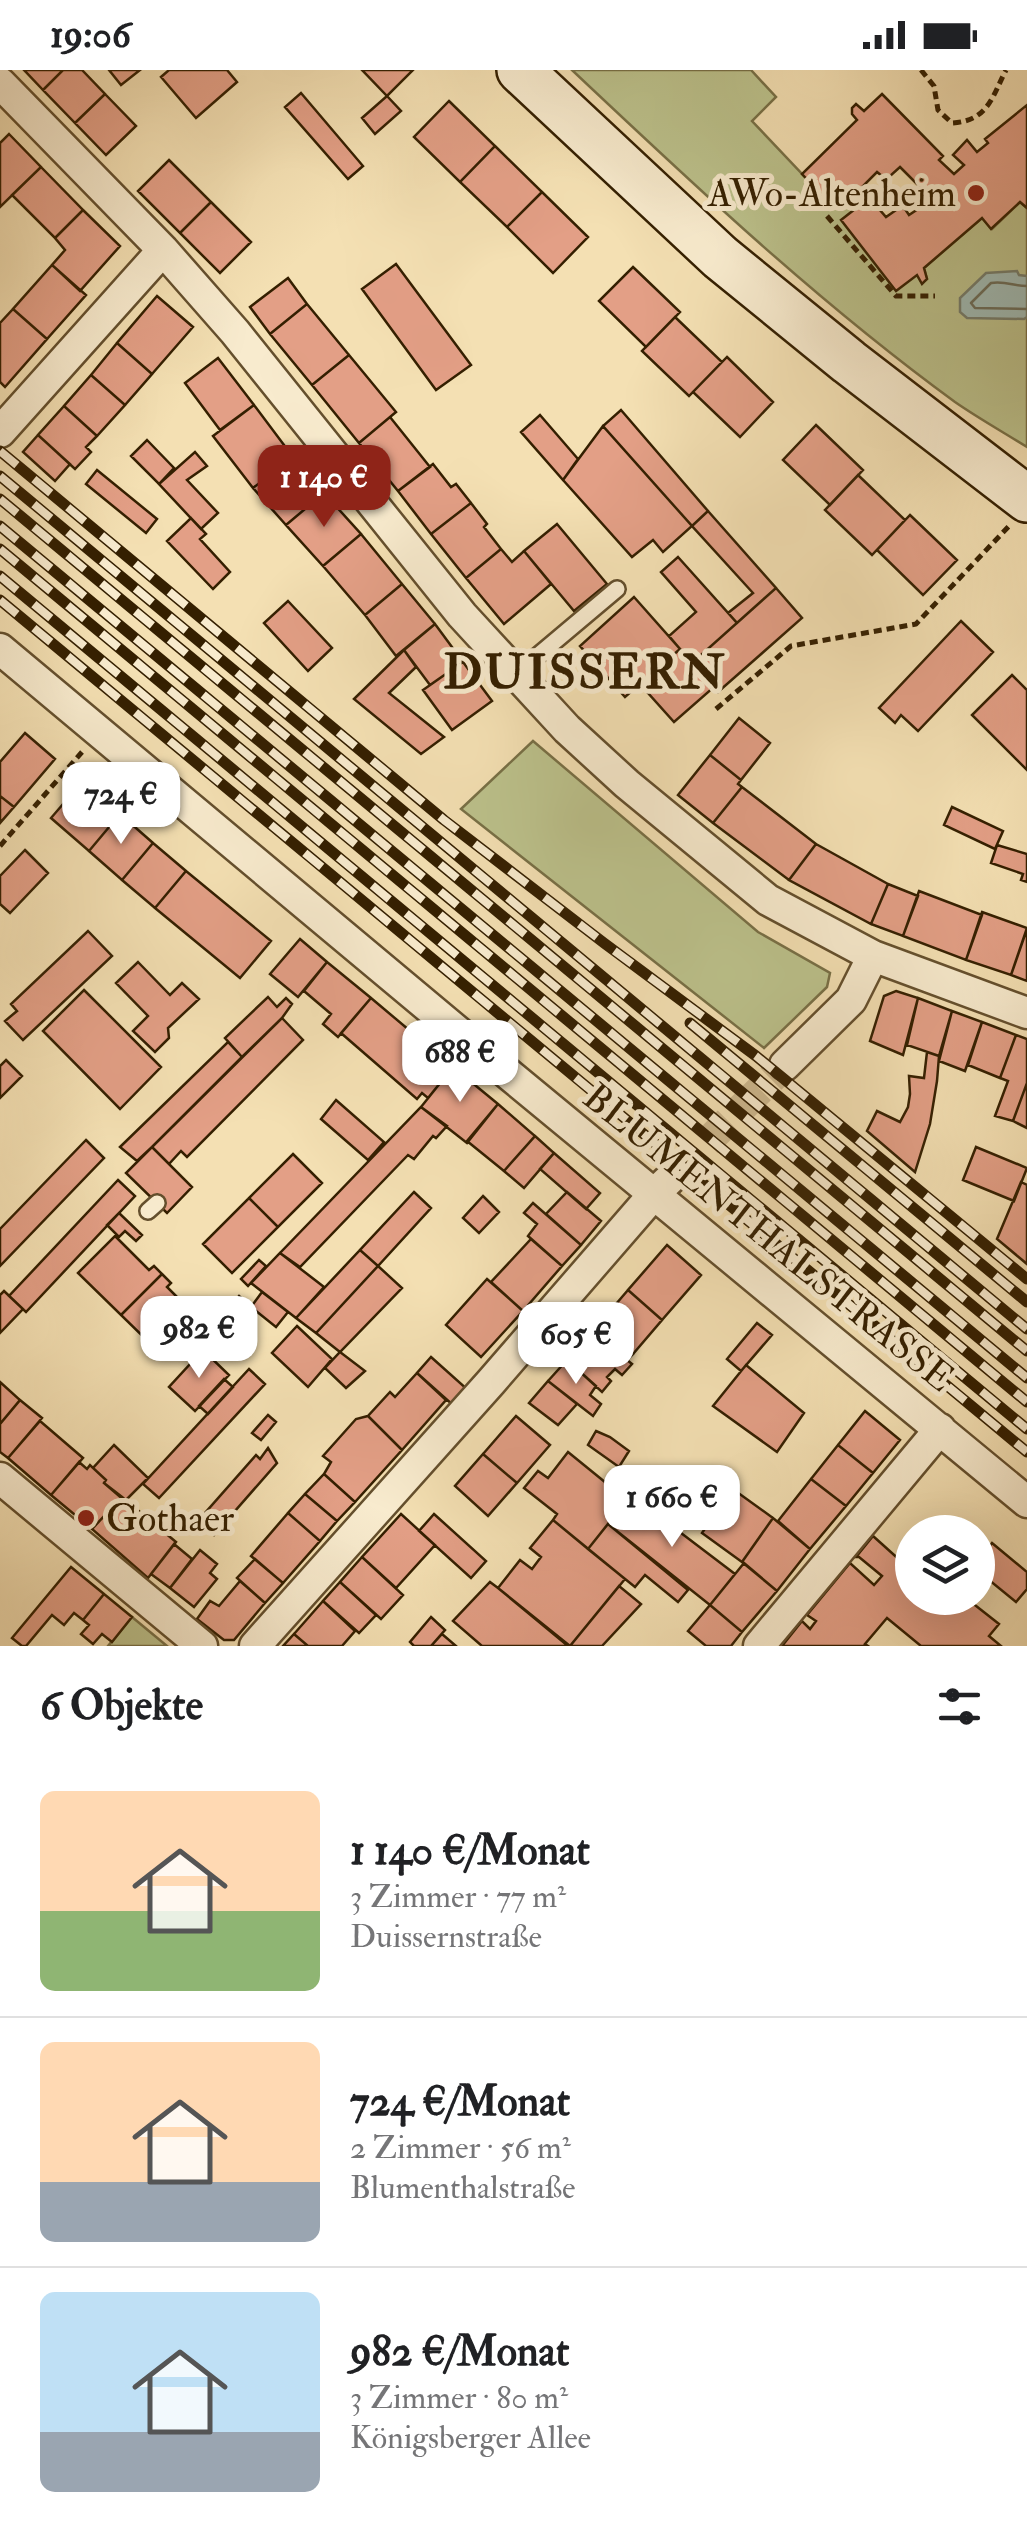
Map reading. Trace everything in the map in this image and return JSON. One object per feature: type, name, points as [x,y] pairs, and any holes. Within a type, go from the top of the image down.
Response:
[{"type":"main road","points":[[520,70],[720,257],[1023,507]]},
{"type":"street","points":[[0,83],[163,250],[235,332],[462,615],[567,728],[627,784],[768,900],[872,956],[1027,1012]]},
{"type":"street","points":[[0,432],[163,250]]},
{"type":"street","name":"BLUMENTHALSTRASSE","points":[[0,649],[665,1184],[1027,1502]]},
{"type":"street","points":[[785,1064],[851,1000],[872,956]]},
{"type":"street","points":[[255,1646],[665,1184]]},
{"type":"street","points":[[759,1646],[940,1429]]},
{"type":"street","points":[[0,1478],[202,1646]]},
{"type":"lane","points":[[516,674],[616,589]]},
{"type":"path","points":[[921,70],[934,86],[938,110],[952,123],[968,122],[988,107],[1006,70]]},
{"type":"path","points":[[827,216],[896,296],[935,296]]},
{"type":"path","points":[[716,709],[791,646],[916,624],[1023,507]]},
{"type":"path","points":[[0,846],[100,731]]},
{"type":"green space","points":[[572,70],[751,70],[776,97],[752,121],[823,196],[829,190],[839,201],[846,201],[856,192],[864,202],[842,220],[917,275],[922,283],[927,279],[924,268],[982,218],[992,229],[1020,202],[1027,208],[1027,447],[955,402],[806,284]]},
{"type":"green space","points":[[533,741],[758,932],[830,973],[827,987],[764,1048],[461,809]]},
{"type":"green space","points":[[132,1617],[167,1646],[108,1646]]},
{"type":"water","points":[[1017,271],[1027,276],[1027,317],[967,318],[960,312],[960,298],[986,273]]},
{"type":"building","points":[[24,70],[63,70],[43,90]]},
{"type":"building","points":[[63,70],[82,70],[105,94],[75,123],[43,90]]},
{"type":"building","points":[[109,70],[140,70],[121,85]]},
{"type":"building","points":[[169,70],[227,70],[237,82],[196,118],[161,77]]},
{"type":"building","points":[[362,70],[413,70],[387,96]]},
{"type":"building","points":[[301,93],[363,166],[348,179],[285,107]]},
{"type":"building","points":[[105,94],[136,126],[106,155],[75,123]]},
{"type":"building","name":"AWo-Altenheim","points":[[882,94],[943,156],[939,160],[954,174],[964,165],[953,155],[967,140],[977,152],[988,143],[985,139],[1027,105],[1027,208],[1020,202],[991,229],[982,218],[924,268],[927,279],[922,284],[917,275],[896,291],[841,220],[864,202],[856,192],[846,201],[839,201],[829,190],[823,196],[802,174],[857,120],[852,108],[856,104],[864,111]],"holes":[[[900,167],[927,194],[927,203],[909,215],[899,208],[886,217],[861,188],[877,172],[889,177]]]},
{"type":"building","points":[[387,96],[401,111],[375,134],[362,118]]},
{"type":"building","points":[[449,101],[495,146],[460,182],[414,137]]},
{"type":"building","points":[[9,134],[41,167],[0,207],[0,143]]},
{"type":"building","points":[[495,146],[542,192],[507,227],[460,182]]},
{"type":"building","points":[[169,160],[211,202],[180,233],[138,191]]},
{"type":"building","points":[[41,167],[83,210],[55,238],[12,195]]},
{"type":"building","points":[[542,192],[588,237],[553,273],[507,227]]},
{"type":"building","points":[[211,202],[251,242],[220,273],[180,233]]},
{"type":"building","points":[[83,210],[120,246],[80,291],[52,265],[65,250],[55,238]]},
{"type":"building","points":[[396,264],[471,365],[436,390],[362,289]]},
{"type":"building","points":[[52,265],[86,295],[47,339],[13,309]]},
{"type":"building","points":[[633,267],[680,312],[646,347],[599,301]]},
{"type":"building","points":[[288,278],[307,304],[270,334],[250,307]]},
{"type":"building","points":[[157,296],[193,327],[152,374],[117,343]]},
{"type":"building","points":[[307,304],[349,355],[312,385],[270,334]]},
{"type":"building","points":[[13,309],[47,339],[5,387],[0,382],[0,323]]},
{"type":"building","points":[[675,317],[722,362],[689,396],[642,351]]},
{"type":"building","points":[[117,343],[152,374],[125,405],[91,375]]},
{"type":"building","points":[[349,355],[396,412],[359,443],[312,385]]},
{"type":"building","points":[[727,357],[773,402],[740,437],[693,392]]},
{"type":"building","points":[[218,358],[254,405],[220,430],[185,383]]},
{"type":"building","points":[[91,375],[125,405],[97,436],[64,406]]},
{"type":"building","points":[[254,405],[293,457],[253,488],[213,436]]},
{"type":"building","points":[[64,406],[97,436],[86,447],[91,452],[75,469],[38,435]]},
{"type":"building","points":[[621,410],[708,511],[692,526],[603,426]]},
{"type":"building","points":[[540,415],[578,459],[563,480],[521,432]]},
{"type":"building","points":[[390,417],[430,467],[398,491],[359,443]]},
{"type":"building","points":[[816,425],[863,470],[830,505],[783,460]]},
{"type":"building","points":[[603,426],[692,526],[663,552],[653,540],[632,557],[563,480]]},
{"type":"building","points":[[38,435],[70,464],[55,481],[23,452]]},
{"type":"building","points":[[147,440],[174,468],[159,484],[131,456]]},
{"type":"building","points":[[195,452],[207,466],[187,480],[218,513],[201,529],[159,484]]},
{"type":"building","points":[[293,457],[324,493],[286,525],[253,488]]},
{"type":"building","points":[[433,464],[451,487],[456,484],[471,503],[431,534],[398,491]]},
{"type":"building","points":[[97,470],[157,519],[146,533],[86,484]]},
{"type":"building","points":[[858,475],[905,520],[872,555],[825,510]]},
{"type":"building","points":[[324,493],[361,534],[323,566],[286,525]]},
{"type":"building","points":[[471,503],[501,549],[466,578],[431,534]]},
{"type":"building","points":[[708,511],[776,588],[737,623],[728,613],[753,593],[692,526]]},
{"type":"building","points":[[910,515],[957,560],[923,595],[877,550]]},
{"type":"building","points":[[191,518],[206,534],[200,539],[230,572],[213,589],[167,541]]},
{"type":"building","points":[[557,524],[607,584],[574,611],[524,551]]},
{"type":"building","points":[[361,534],[402,584],[365,615],[323,566]]},
{"type":"building","points":[[501,549],[512,562],[524,551],[551,584],[504,624],[466,578]]},
{"type":"building","points":[[678,557],[737,623],[692,663],[669,636],[696,612],[661,572]]},
{"type":"building","points":[[402,584],[435,624],[396,656],[365,615]]},
{"type":"building","points":[[776,588],[802,618],[718,692],[692,663]]},
{"type":"building","points":[[634,597],[680,649],[625,697],[580,646]]},
{"type":"building","points":[[288,601],[332,648],[308,671],[264,623]]},
{"type":"building","points":[[961,621],[993,652],[918,731],[901,715],[895,723],[879,708]]},
{"type":"building","points":[[435,624],[463,662],[430,685],[404,650]]},
{"type":"building","points":[[680,649],[714,687],[674,722],[640,684]]},
{"type":"building","points":[[404,650],[416,667],[389,693],[444,737],[421,754],[354,699]]},
{"type":"building","points":[[463,662],[492,701],[452,730],[423,690]]},
{"type":"building","points":[[1012,675],[1027,690],[1027,770],[972,715]]},
{"type":"building","points":[[739,718],[770,743],[741,780],[710,755]]},
{"type":"building","points":[[25,733],[55,759],[14,807],[0,796],[0,762]]},
{"type":"building","points":[[710,755],[741,780],[738,784],[742,787],[713,823],[678,795]]},
{"type":"building","points":[[82,782],[120,814],[89,851],[51,818]]},
{"type":"building","points":[[742,787],[816,844],[789,880],[713,823]]},
{"type":"building","points":[[0,796],[14,807],[0,823]]},
{"type":"building","points":[[952,807],[1003,831],[995,849],[944,825]]},
{"type":"building","points":[[120,814],[153,843],[122,880],[89,851]]},
{"type":"building","points":[[153,843],[186,871],[155,908],[122,880]]},
{"type":"building","points":[[816,844],[888,884],[871,924],[789,880]]},
{"type":"building","points":[[997,845],[1027,854],[1027,882],[1021,880],[1023,874],[991,863]]},
{"type":"building","points":[[25,850],[48,873],[10,913],[0,904],[0,876]]},
{"type":"building","points":[[186,871],[271,941],[240,978],[155,908]]},
{"type":"building","points":[[888,884],[918,896],[903,936],[871,924]]},
{"type":"building","points":[[919,891],[982,915],[966,960],[903,936]]},
{"type":"building","points":[[982,912],[1027,928],[1011,975],[966,960]]},
{"type":"building","points":[[1027,929],[1027,981],[1011,975]]},
{"type":"building","points":[[88,931],[112,956],[23,1040],[5,1021],[17,1011],[11,1004]]},
{"type":"building","points":[[300,939],[327,962],[298,997],[270,974]]},
{"type":"building","points":[[138,962],[170,995],[182,983],[199,999],[168,1028],[169,1038],[155,1052],[133,1031],[148,1016],[116,983]]},
{"type":"building","points":[[327,962],[371,998],[338,1037],[323,1024],[331,1014],[304,991]]},
{"type":"building","points":[[84,990],[161,1067],[120,1109],[43,1031]]},
{"type":"building","points":[[896,991],[918,998],[903,1055],[870,1041],[884,996]]},
{"type":"building","points":[[268,997],[277,1007],[286,998],[292,1004],[242,1057],[225,1038]]},
{"type":"building","points":[[371,998],[453,1067],[428,1098],[422,1093],[417,1099],[341,1033]]},
{"type":"building","points":[[918,998],[952,1011],[939,1056],[907,1045]]},
{"type":"building","points":[[952,1011],[982,1022],[965,1071],[939,1061]]},
{"type":"building","points":[[282,1018],[303,1040],[187,1157],[181,1151],[169,1164],[152,1147]]},
{"type":"building","points":[[982,1022],[1016,1035],[1000,1078],[968,1065]]},
{"type":"building","points":[[1016,1035],[1027,1039],[1027,1083],[1013,1121],[995,1116],[1008,1081],[1000,1078]]},
{"type":"building","points":[[228,1042],[242,1057],[152,1147],[137,1161],[120,1147]]},
{"type":"building","points":[[927,1052],[939,1056],[937,1081],[930,1124],[915,1172],[867,1131],[877,1111],[900,1122],[908,1107],[909,1076],[924,1078]]},
{"type":"building","points":[[6,1060],[22,1076],[0,1098],[0,1066]]},
{"type":"building","points":[[453,1067],[498,1104],[467,1143],[421,1107]]},
{"type":"building","points":[[1027,1083],[1027,1128],[1013,1121]]},
{"type":"building","points":[[336,1100],[384,1142],[368,1160],[321,1119]]},
{"type":"building","points":[[498,1104],[535,1136],[504,1171],[467,1141]]},
{"type":"building","points":[[421,1107],[447,1126],[436,1138],[433,1136],[414,1159],[408,1155],[300,1267],[280,1253]]},
{"type":"building","points":[[535,1136],[554,1153],[524,1188],[504,1171]]},
{"type":"building","points":[[86,1140],[104,1158],[0,1266],[0,1229]]},
{"type":"building","points":[[152,1147],[192,1187],[167,1213],[126,1173]]},
{"type":"building","points":[[976,1147],[1027,1168],[1014,1201],[963,1180]]},
{"type":"building","points":[[554,1153],[600,1193],[586,1209],[540,1169]]},
{"type":"building","points":[[293,1154],[322,1183],[278,1227],[249,1198]]},
{"type":"building","points":[[118,1180],[135,1196],[26,1312],[9,1296]]},
{"type":"building","points":[[1021,1182],[1027,1185],[1027,1264],[997,1239]]},
{"type":"building","points":[[414,1192],[431,1208],[378,1266],[360,1250]]},
{"type":"building","points":[[567,1192],[601,1221],[581,1245],[546,1214]]},
{"type":"building","points":[[483,1196],[499,1212],[479,1233],[463,1218]]},
{"type":"building","points":[[249,1198],[278,1227],[232,1273],[203,1244]]},
{"type":"building","points":[[533,1203],[581,1245],[562,1266],[528,1236],[537,1224],[524,1213]]},
{"type":"building","points":[[119,1213],[142,1235],[136,1241],[125,1231],[119,1237],[107,1225]]},
{"type":"building","points":[[115,1236],[149,1270],[154,1266],[162,1274],[121,1315],[78,1273]]},
{"type":"building","points":[[531,1239],[562,1266],[523,1311],[491,1282]]},
{"type":"building","points":[[667,1245],[701,1275],[662,1320],[628,1290]]},
{"type":"building","points":[[360,1250],[378,1266],[316,1333],[296,1318]]},
{"type":"building","points":[[280,1253],[324,1287],[296,1318],[251,1283]]},
{"type":"building","points":[[259,1260],[266,1266],[248,1286],[241,1279]]},
{"type":"building","points":[[378,1266],[402,1288],[340,1352],[316,1333]]},
{"type":"building","points":[[162,1274],[171,1283],[167,1287],[200,1320],[164,1357],[121,1315]]},
{"type":"building","points":[[487,1279],[523,1311],[481,1357],[446,1325]]},
{"type":"building","points":[[628,1290],[662,1320],[633,1354],[598,1325]]},
{"type":"building","points":[[4,1291],[23,1309],[0,1333],[0,1295]]},
{"type":"building","points":[[262,1292],[288,1312],[276,1327],[251,1307]]},
{"type":"building","points":[[239,1296],[251,1307],[233,1326],[221,1316]]},
{"type":"building","points":[[757,1323],[772,1335],[741,1371],[727,1359]]},
{"type":"building","points":[[598,1325],[633,1354],[627,1360],[632,1364],[622,1375],[615,1369],[607,1377],[611,1381],[602,1392],[567,1360]]},
{"type":"building","points":[[297,1326],[332,1359],[308,1387],[272,1353]]},
{"type":"building","points":[[203,1350],[229,1375],[195,1411],[169,1387]]},
{"type":"building","points":[[340,1352],[365,1371],[346,1388],[325,1368]]},
{"type":"building","points":[[431,1357],[468,1390],[454,1406],[417,1373]]},
{"type":"building","points":[[567,1360],[596,1386],[590,1395],[601,1404],[593,1416],[548,1381]]},
{"type":"building","points":[[746,1365],[804,1413],[777,1452],[713,1406]]},
{"type":"building","points":[[249,1369],[265,1384],[159,1498],[143,1484]]},
{"type":"building","points":[[417,1373],[446,1400],[402,1450],[368,1416],[390,1392],[395,1397]]},
{"type":"building","points":[[224,1379],[233,1387],[208,1414],[199,1406]]},
{"type":"building","points":[[548,1381],[577,1404],[558,1425],[529,1403]]},
{"type":"building","points":[[0,1382],[20,1400],[0,1424]]},
{"type":"building","points":[[20,1400],[42,1418],[8,1458],[0,1452],[0,1424]]},
{"type":"building","points":[[865,1411],[900,1440],[873,1473],[838,1445]]},
{"type":"building","points":[[268,1415],[276,1422],[261,1440],[252,1433]]},
{"type":"building","points":[[368,1416],[402,1450],[355,1502],[324,1474],[331,1462],[323,1456],[356,1419]]},
{"type":"building","points":[[516,1416],[550,1445],[517,1483],[483,1454]]},
{"type":"building","points":[[40,1421],[83,1458],[51,1495],[8,1458]]},
{"type":"building","points":[[596,1431],[629,1451],[619,1467],[588,1445]]},
{"type":"building","points":[[114,1445],[148,1478],[125,1501],[93,1468]]},
{"type":"building","points":[[838,1445],[873,1473],[846,1506],[811,1479]]},
{"type":"building","points":[[268,1448],[277,1463],[214,1535],[198,1521],[256,1455],[260,1459]]},
{"type":"building","points":[[568,1452],[627,1500],[588,1549],[553,1520],[557,1514],[524,1488],[538,1471],[548,1478]]},
{"type":"building","points":[[483,1454],[517,1483],[488,1516],[455,1486]]},
{"type":"building","points":[[79,1462],[87,1469],[90,1465],[122,1497],[92,1529],[51,1495]]},
{"type":"building","points":[[324,1474],[355,1502],[337,1521],[305,1494]]},
{"type":"building","points":[[811,1479],[846,1506],[810,1549],[778,1521]]},
{"type":"building","points":[[723,1482],[773,1518],[742,1562],[702,1533],[713,1517],[703,1509]]},
{"type":"building","points":[[305,1494],[337,1521],[320,1541],[288,1513]]},
{"type":"building","points":[[631,1495],[735,1574],[710,1605],[608,1524]]},
{"type":"building","points":[[122,1497],[176,1542],[148,1578],[92,1529]]},
{"type":"building","points":[[288,1513],[320,1541],[283,1583],[251,1556]]},
{"type":"building","points":[[401,1514],[435,1545],[396,1588],[362,1557]]},
{"type":"building","points":[[434,1514],[486,1561],[471,1578],[419,1531]]},
{"type":"building","points":[[773,1518],[810,1549],[777,1591],[742,1562]]},
{"type":"building","points":[[553,1520],[625,1579],[570,1646],[498,1588],[520,1560],[532,1569],[541,1557],[530,1548]]},
{"type":"building","points":[[608,1524],[688,1590],[678,1602],[645,1575],[635,1587],[588,1549]]},
{"type":"building","points":[[873,1536],[895,1556],[895,1615],[988,1615],[999,1624],[989,1636],[1001,1646],[921,1646],[887,1618],[865,1644],[868,1646],[782,1646],[802,1621],[810,1629],[816,1621],[807,1615],[850,1563],[874,1585],[882,1576],[856,1557]]},
{"type":"building","points":[[174,1544],[192,1559],[170,1588],[151,1574]]},
{"type":"building","points":[[995,1545],[1027,1572],[1027,1589],[1016,1602],[995,1585]]},
{"type":"building","points":[[200,1550],[217,1564],[210,1573],[217,1579],[194,1607],[170,1588]]},
{"type":"building","points":[[362,1557],[403,1595],[381,1619],[340,1582]]},
{"type":"building","points":[[255,1559],[283,1583],[265,1603],[237,1578]]},
{"type":"building","points":[[744,1563],[777,1591],[742,1632],[710,1605]]},
{"type":"building","points":[[71,1567],[104,1594],[83,1620],[74,1613],[64,1625],[52,1615],[22,1646],[12,1638]]},
{"type":"building","points":[[240,1581],[265,1603],[234,1640],[224,1640],[197,1619],[210,1601],[219,1606]]},
{"type":"building","points":[[340,1582],[376,1615],[359,1633],[323,1601]]},
{"type":"building","points":[[490,1582],[568,1646],[482,1646],[453,1621]]},
{"type":"building","points":[[619,1586],[641,1604],[602,1646],[570,1646]]},
{"type":"building","points":[[104,1594],[132,1617],[112,1642],[102,1634],[93,1644],[81,1634],[89,1625],[83,1620]]},
{"type":"building","points":[[323,1601],[355,1631],[342,1646],[308,1646],[294,1634]]},
{"type":"building","points":[[710,1605],[742,1632],[731,1646],[706,1646],[688,1631]]},
{"type":"building","points":[[431,1617],[445,1630],[431,1646],[414,1646],[410,1642]]},
{"type":"building","points":[[294,1634],[308,1646],[283,1646]]},
{"type":"building","points":[[442,1634],[456,1646],[431,1646]]},
{"type":"tunnel","points":[[675,1174],[785,1065]]},
{"type":"railway","points":[[0,451],[444,820],[756,1056],[1027,1279]]},
{"type":"railway","points":[[0,476],[1027,1329]]},
{"type":"railway","points":[[0,499],[1027,1351]]},
{"type":"railway","points":[[0,526],[1027,1378]]},
{"type":"railway","points":[[0,549],[1027,1402]]},
{"type":"railway","points":[[0,576],[1027,1429]]},
{"type":"railway","points":[[0,600],[1027,1452]]},
{"type":"railway","points":[[690,1023],[1027,1302]]},
{"type":"place","name":"AWo-Altenheim","points":[[976,193]]},
{"type":"place","name":"Gothaer","points":[[86,1518]]},
{"type":"district","name":"DUISSERN","points":[[585,671]]}]
